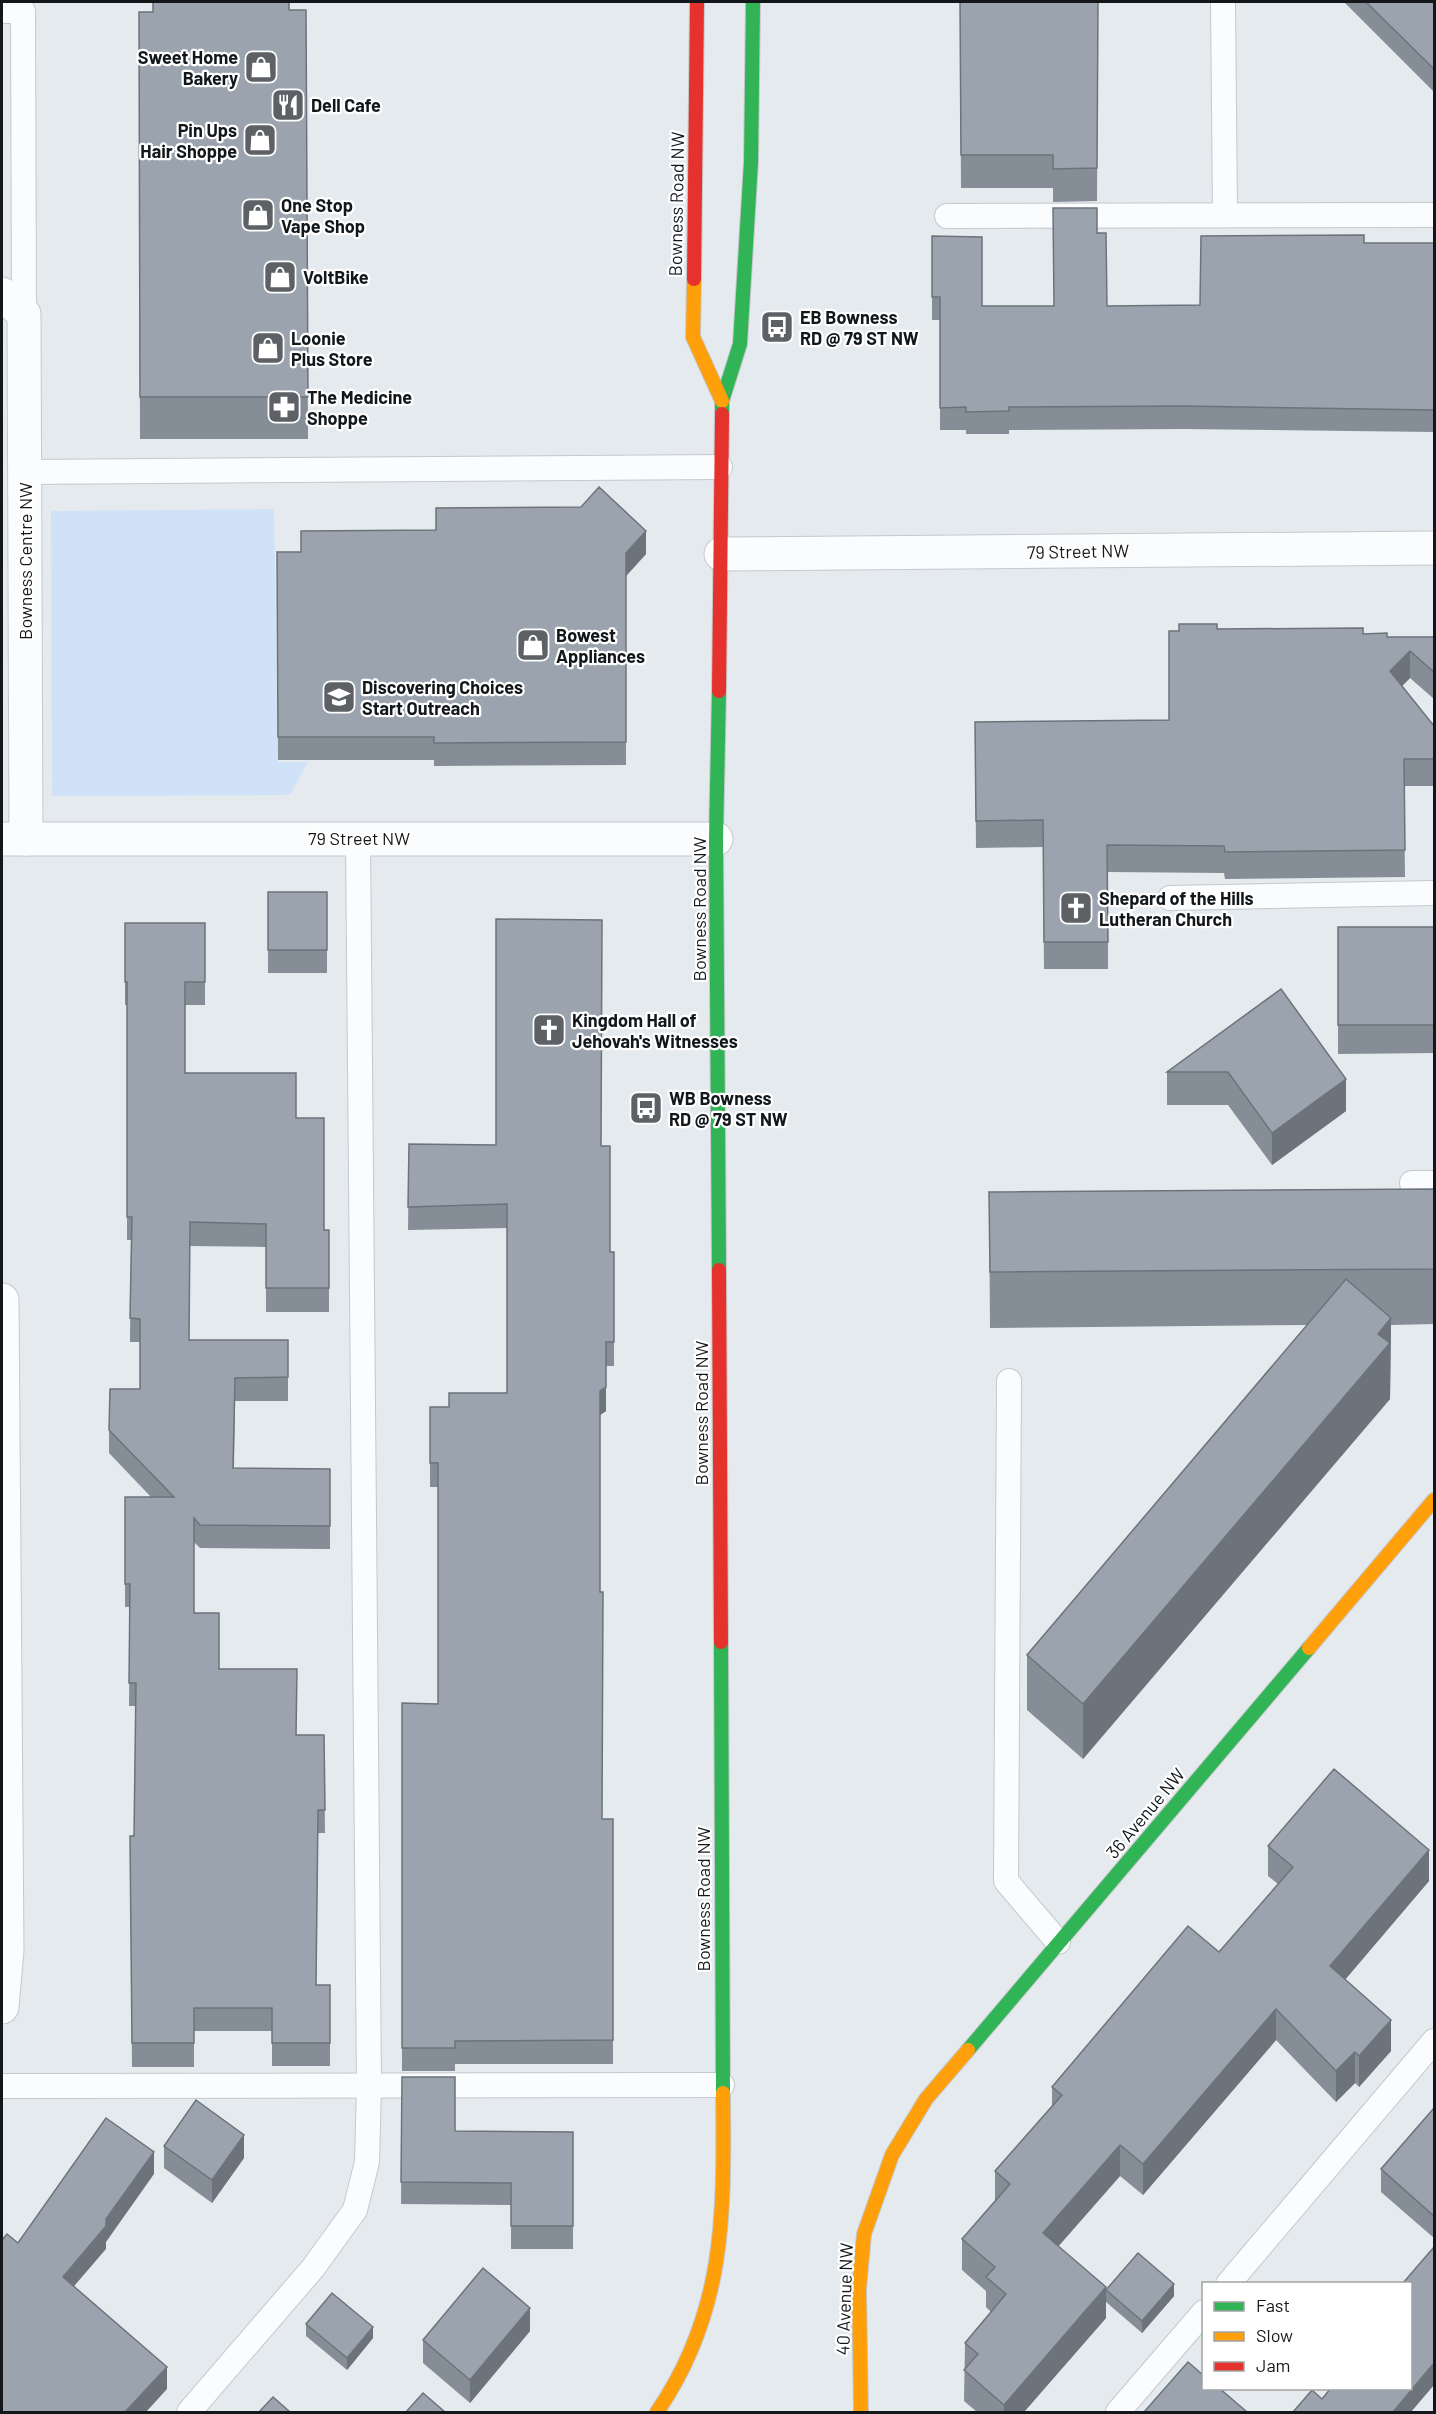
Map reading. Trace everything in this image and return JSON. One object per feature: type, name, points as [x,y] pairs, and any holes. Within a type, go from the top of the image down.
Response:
[{"type":"street","name":"Bowness Road NW","points":[[697,2],[693,337],[722,400]]},
{"type":"street","name":"Bowness Road NW","points":[[657,2412],[672,2392],[703,2322],[718,2265],[724,2178],[716,839],[721,554],[720,467],[722,400],[740,344],[751,162],[753,2]]},
{"type":"street","name":"Bowness Centre NW","points":[[13,304],[25,472],[14,839]]},
{"type":"street","name":"79 Street NW","points":[[721,554],[1434,548]]},
{"type":"street","name":"79 Street NW","points":[[14,839],[716,839]]},
{"type":"street","points":[[2,1300],[3,1773],[7,1950],[2,2007]]},
{"type":"street","name":"36 Avenue NW","points":[[892,2155],[926,2099],[1434,1501]]},
{"type":"street","name":"40 Avenue NW","points":[[861,2412],[859,2289],[864,2234],[892,2155]]},
{"type":"lane","points":[[1223,2],[1224,214]]},
{"type":"lane","points":[[2,10],[22,11],[13,304]]},
{"type":"lane","points":[[947,216],[1434,215]]},
{"type":"lane","points":[[25,472],[720,467]]},
{"type":"lane","points":[[189,2412],[313,2268],[355,2210],[367,2162],[369,2086],[358,838]]},
{"type":"lane","points":[[1170,898],[1434,893]]},
{"type":"lane","points":[[1009,1381],[1006,1881],[1058,1942]]},
{"type":"lane","points":[[1229,2282],[1434,2041]]},
{"type":"lane","points":[[2,2086],[722,2085]]},
{"type":"lane","points":[[1118,2412],[1202,2313]]},
{"type":"shaded area","points":[[274,509],[278,762],[308,762],[290,795],[52,796],[51,511]]},
{"type":"building","points":[[153,2],[289,2],[289,10],[306,10],[308,397],[140,397],[139,12],[153,12]]},
{"type":"building","points":[[960,2],[1098,2],[1097,168],[1053,169],[1053,155],[961,155]]},
{"type":"building","points":[[1366,2],[1434,2],[1434,69]]},
{"type":"building","points":[[1053,208],[1097,208],[1097,233],[1106,233],[1107,306],[1200,305],[1201,236],[1364,235],[1364,243],[1434,243],[1434,410],[1184,406],[1009,407],[1009,411],[966,412],[966,407],[940,408],[940,297],[932,297],[932,236],[982,237],[982,306],[1054,306]]},
{"type":"building","points":[[599,487],[646,531],[626,553],[626,742],[434,743],[434,737],[278,737],[277,552],[301,552],[301,531],[436,530],[436,508],[581,507]]},
{"type":"building","points":[[1179,624],[1217,624],[1217,629],[1363,628],[1363,634],[1387,633],[1387,637],[1434,637],[1434,672],[1410,651],[1390,671],[1434,726],[1434,759],[1404,759],[1405,850],[1225,852],[1224,846],[1107,845],[1108,942],[1044,942],[1043,820],[976,821],[975,722],[1169,720],[1169,631],[1179,631]]},
{"type":"building","points":[[268,892],[327,892],[327,950],[268,950]]},
{"type":"building","points":[[496,919],[602,920],[601,1146],[610,1146],[610,1252],[614,1252],[614,1342],[606,1342],[606,1387],[600,1391],[600,1592],[603,1592],[602,1819],[613,1819],[613,2040],[455,2041],[455,2048],[402,2048],[402,1703],[438,1704],[438,1463],[430,1463],[430,1407],[449,1407],[449,1393],[507,1393],[507,1204],[408,1207],[409,1144],[496,1145]]},
{"type":"building","points":[[125,923],[205,923],[205,982],[185,982],[185,1073],[296,1073],[296,1118],[324,1118],[324,1230],[329,1230],[329,1288],[266,1288],[266,1224],[190,1222],[189,1340],[288,1340],[288,1377],[235,1378],[233,1468],[330,1469],[330,1526],[200,1525],[194,1518],[194,1613],[219,1613],[219,1669],[297,1669],[296,1735],[324,1735],[325,1810],[318,1810],[316,1985],[330,1985],[330,2043],[272,2043],[272,2008],[194,2008],[194,2043],[132,2043],[130,1836],[134,1836],[136,1683],[129,1683],[130,1584],[125,1584],[125,1497],[174,1497],[109,1430],[110,1389],[140,1389],[140,1319],[130,1318],[132,1217],[127,1217]]},
{"type":"building","points":[[1338,927],[1434,927],[1434,1025],[1338,1025]]},
{"type":"building","points":[[1281,989],[1346,1079],[1272,1133],[1228,1072],[1167,1072]]},
{"type":"building","points":[[1434,1189],[1434,1269],[990,1272],[989,1192]]},
{"type":"building","points":[[1346,1279],[1391,1318],[1378,1334],[1390,1343],[1083,1704],[1027,1655]]},
{"type":"building","points":[[1334,1769],[1429,1850],[1330,1966],[1391,2020],[1359,2056],[1355,2052],[1336,2071],[1276,2009],[1143,2164],[1120,2145],[1043,2233],[1106,2287],[1004,2405],[964,2370],[978,2354],[965,2343],[1006,2294],[986,2277],[995,2267],[962,2239],[1010,2184],[995,2171],[1062,2095],[1052,2087],[1188,1926],[1219,1952],[1293,1867],[1268,1846]]},
{"type":"building","points":[[402,2077],[455,2077],[455,2131],[573,2132],[573,2226],[511,2226],[511,2183],[401,2182]]},
{"type":"building","points":[[196,2100],[244,2135],[212,2180],[164,2146]]},
{"type":"building","points":[[1434,2108],[1434,2216],[1381,2169]]},
{"type":"building","points":[[106,2118],[154,2152],[106,2219],[106,2226],[63,2277],[167,2367],[125,2412],[2,2412],[2,2240],[7,2234],[18,2243]]},
{"type":"building","points":[[1434,2247],[1434,2363],[1412,2389],[1412,2282],[1404,2282]]},
{"type":"building","points":[[1138,2253],[1174,2284],[1142,2321],[1106,2290]]},
{"type":"building","points":[[483,2268],[530,2308],[470,2380],[423,2340]]},
{"type":"building","points":[[332,2293],[373,2327],[347,2358],[306,2324]]},
{"type":"building","points":[[1188,2362],[1202,2374],[1202,2390],[1221,2390],[1247,2412],[1144,2412]]},
{"type":"building","points":[[1312,2390],[1322,2399],[1329,2390],[1411,2390],[1393,2412],[1293,2412]]},
{"type":"building","points":[[423,2393],[445,2412],[406,2412]]},
{"type":"building","points":[[273,2397],[290,2412],[259,2412]]},
{"type":"traffic: fast","points":[[722,414],[722,401],[740,344],[751,162],[753,2]]},
{"type":"traffic: fast","points":[[719,691],[716,839],[719,1270]]},
{"type":"traffic: fast","points":[[721,1642],[723,2093]]},
{"type":"traffic: fast","points":[[968,2050],[1309,1648]]},
{"type":"traffic: slow","points":[[694,279],[693,337],[722,401]]},
{"type":"traffic: slow","points":[[1309,1648],[1434,1500]]},
{"type":"traffic: slow","points":[[861,2412],[859,2289],[864,2234],[892,2155],[926,2099],[968,2050]]},
{"type":"traffic: slow","points":[[657,2412],[680,2374],[697,2336],[709,2297],[717,2258],[721,2218],[723,2093]]},
{"type":"traffic: jam","points":[[694,279],[697,2]]},
{"type":"traffic: jam","points":[[719,691],[722,414]]},
{"type":"traffic: jam","points":[[719,1270],[721,1642]]},
{"type":"place","name":"Sweet Home Bakery","points":[[261,67]]},
{"type":"place","name":"Dell Cafe","points":[[288,105]]},
{"type":"place","name":"Pin Ups Hair Shoppe","points":[[260,140]]},
{"type":"place","name":"One Stop Vape Shop","points":[[258,215]]},
{"type":"place","name":"VoltBike","points":[[280,277]]},
{"type":"place","name":"EB Bowness RD @ 79 ST NW","points":[[777,327]]},
{"type":"place","name":"Loonie Plus Store","points":[[268,348]]},
{"type":"place","name":"The Medicine Shoppe","points":[[284,407]]},
{"type":"place","name":"Bowest Appliances","points":[[533,645]]},
{"type":"place","name":"Discovering Choices Start Outreach","points":[[339,697]]},
{"type":"place","name":"Shepard of the Hills Lutheran Church","points":[[1076,908]]},
{"type":"place","name":"Kingdom Hall of Jehovah's Witnesses","points":[[549,1030]]},
{"type":"place","name":"WB Bowness RD @ 79 ST NW","points":[[646,1108]]}]
